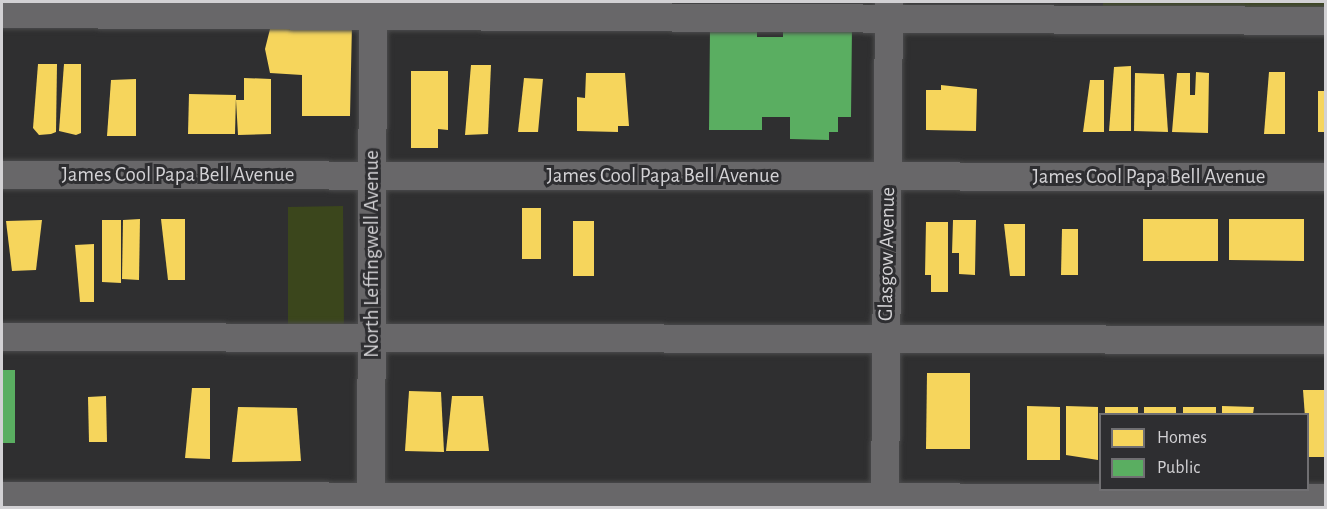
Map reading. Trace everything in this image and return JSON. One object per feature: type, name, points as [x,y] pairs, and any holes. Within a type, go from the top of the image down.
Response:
[{"type":"street","points":[[2,14],[373,8],[889,9],[1326,21]]},
{"type":"street","name":"North Leffingwell Avenue","points":[[371,502],[373,8]]},
{"type":"street","name":"Glasgow Avenue","points":[[885,502],[889,9]]},
{"type":"street","name":"James Cool Papa Bell Avenue","points":[[2,175],[1326,177]]},
{"type":"street","points":[[2,337],[1326,340]]},
{"type":"street","points":[[2,496],[64,502],[885,502],[1326,498]]},
{"type":"green space","points":[[1103,2],[1326,2],[1325,11],[1103,11]]},
{"type":"green space","points":[[343,206],[344,328],[288,328],[288,207]]},
{"type":"building: Homes","points":[[352,24],[350,116],[302,116],[302,75],[270,73],[265,49],[271,25]]},
{"type":"building: Homes","points":[[38,64],[57,64],[56,132],[51,134],[39,135],[33,128]]},
{"type":"building: Homes","points":[[64,64],[81,64],[81,133],[76,135],[59,131]]},
{"type":"building: Homes","points":[[471,65],[491,65],[488,134],[465,135]]},
{"type":"building: Homes","points":[[1131,66],[1131,131],[1109,131],[1114,67]]},
{"type":"building: Homes","points":[[411,71],[448,71],[448,130],[438,129],[438,148],[411,148]]},
{"type":"building: Homes","points":[[1196,72],[1209,73],[1208,133],[1172,132],[1177,73],[1190,73],[1190,95],[1195,95]]},
{"type":"building: Homes","points":[[1269,72],[1285,72],[1285,134],[1264,134]]},
{"type":"building: Homes","points":[[586,73],[625,73],[629,126],[618,126],[618,132],[577,131],[577,97],[585,98]]},
{"type":"building: Homes","points":[[1135,73],[1164,74],[1168,132],[1134,131]]},
{"type":"building: Homes","points":[[244,78],[271,79],[271,134],[238,135],[236,100],[244,100]]},
{"type":"building: Homes","points":[[524,78],[543,79],[538,132],[518,132]]},
{"type":"building: Homes","points":[[136,79],[136,136],[107,136],[111,80]]},
{"type":"building: Homes","points":[[1090,80],[1104,80],[1104,132],[1083,132]]},
{"type":"building: Homes","points":[[941,85],[977,89],[976,131],[926,130],[926,90],[941,90]]},
{"type":"building: Homes","points":[[1318,91],[1326,91],[1326,132],[1318,132]]},
{"type":"building: Homes","points":[[189,94],[236,95],[235,134],[188,134]]},
{"type":"building: Homes","points":[[522,208],[541,208],[541,259],[522,259]]},
{"type":"building: Homes","points":[[140,219],[139,280],[122,279],[123,220]]},
{"type":"building: Homes","points":[[161,219],[185,219],[185,280],[168,280]]},
{"type":"building: Homes","points":[[1143,219],[1218,219],[1218,261],[1143,261]]},
{"type":"building: Homes","points":[[1229,219],[1304,219],[1304,261],[1229,260]]},
{"type":"building: Homes","points":[[42,220],[36,270],[12,271],[6,221]]},
{"type":"building: Homes","points":[[102,220],[121,220],[121,283],[102,282]]},
{"type":"building: Homes","points":[[953,220],[976,220],[975,275],[959,274],[959,253],[952,253]]},
{"type":"building: Homes","points":[[573,221],[594,221],[594,276],[573,276]]},
{"type":"building: Homes","points":[[926,222],[948,222],[948,292],[931,292],[931,275],[925,275]]},
{"type":"building: Homes","points":[[1004,224],[1025,224],[1025,276],[1010,276]]},
{"type":"building: Homes","points":[[1062,229],[1078,229],[1078,275],[1061,275]]},
{"type":"building: Homes","points":[[94,244],[94,302],[80,302],[75,245]]},
{"type":"building: Homes","points":[[927,373],[970,373],[970,449],[926,449]]},
{"type":"building: Homes","points":[[192,388],[210,388],[210,459],[185,458]]},
{"type":"building: Homes","points":[[1303,390],[1326,390],[1326,457],[1309,457],[1309,413],[1305,413]]},
{"type":"building: Homes","points":[[409,391],[441,392],[444,452],[405,451]]},
{"type":"building: Homes","points":[[106,396],[107,442],[89,442],[88,397]]},
{"type":"building: Homes","points":[[452,396],[483,396],[489,451],[446,451]]},
{"type":"building: Homes","points":[[1027,406],[1060,407],[1060,460],[1027,460]]},
{"type":"building: Homes","points":[[1066,406],[1098,407],[1098,460],[1066,455]]},
{"type":"building: Homes","points":[[1222,406],[1254,407],[1253,413],[1222,413]]},
{"type":"building: Homes","points":[[238,407],[297,408],[301,461],[232,462]]},
{"type":"building: Homes","points":[[1105,407],[1138,407],[1138,413],[1105,413]]},
{"type":"building: Homes","points":[[1144,407],[1176,407],[1176,413],[1144,413]]},
{"type":"building: Homes","points":[[1183,407],[1216,407],[1216,413],[1183,413]]},
{"type":"building: Public","points":[[783,26],[852,27],[851,117],[838,117],[838,132],[829,132],[829,140],[790,139],[790,117],[762,117],[762,130],[709,130],[710,28],[757,29],[757,37],[783,37]]},
{"type":"building: Public","points":[[2,370],[15,370],[15,443],[2,443]]}]
